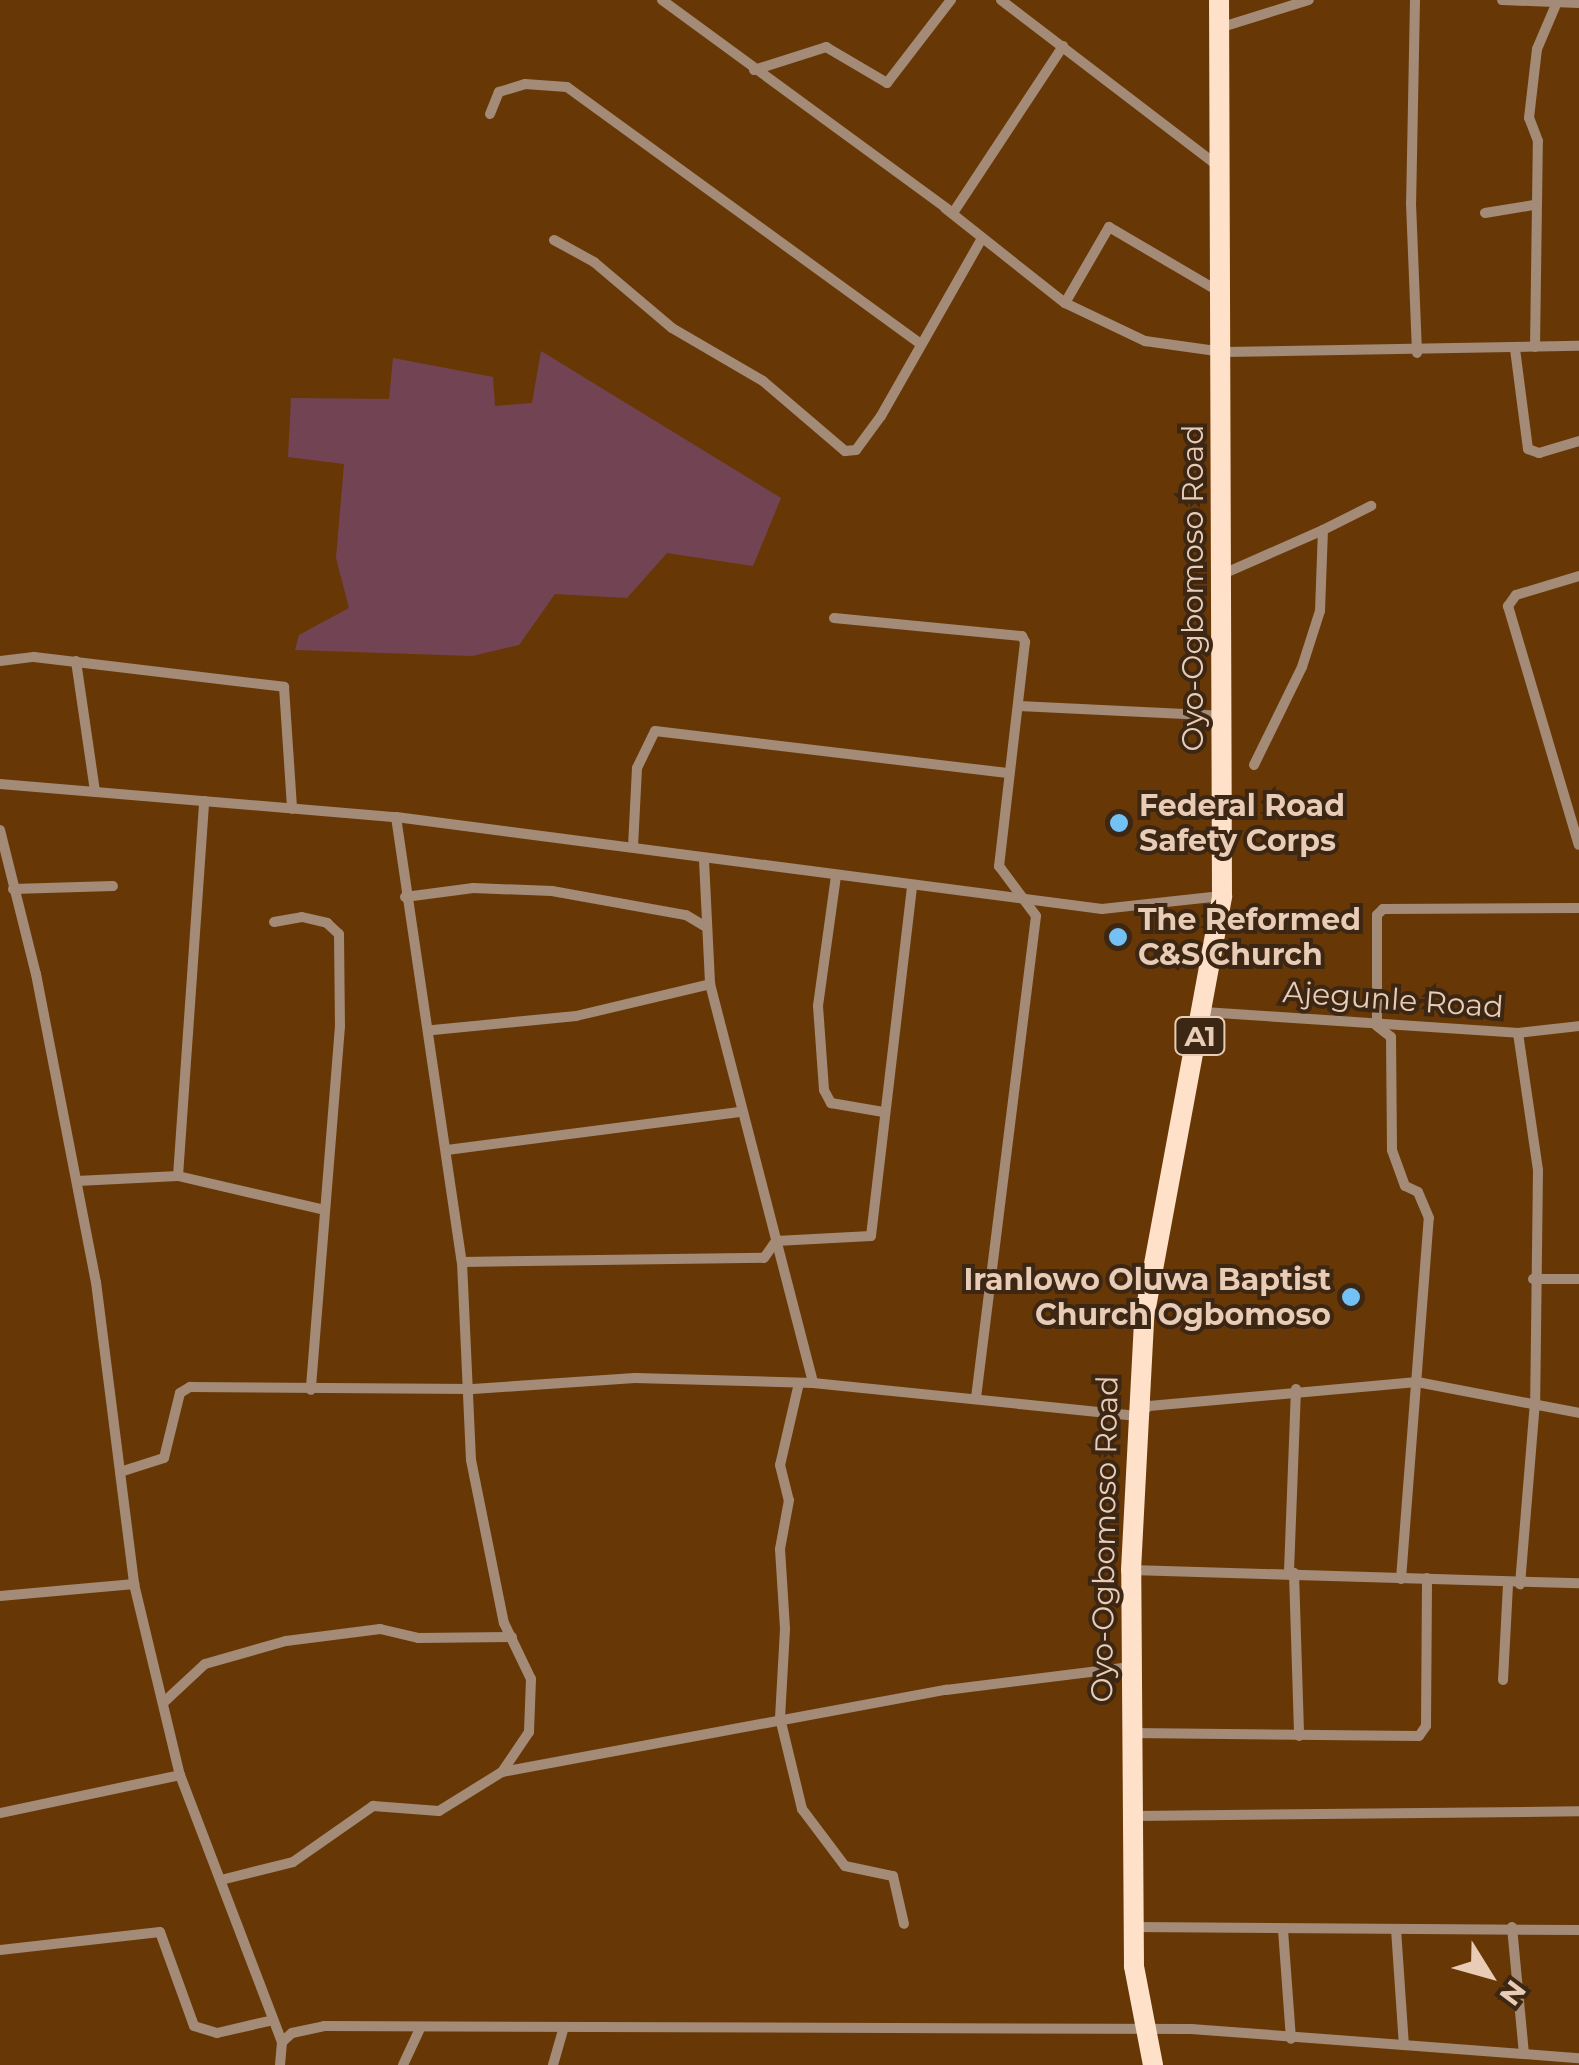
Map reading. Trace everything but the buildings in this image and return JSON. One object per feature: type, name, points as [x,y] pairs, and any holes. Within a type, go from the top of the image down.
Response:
[{"type":"highway","name":"Oyo-Ogbomoso Road","points":[[1154,2065],[1143,2030],[1134,1927],[1131,1570],[1144,1318],[1204,1012],[1222,896],[1224,352],[1219,0]]},
{"type":"street","points":[[662,0],[952,214],[1063,46]]},
{"type":"street","points":[[754,70],[826,48],[887,83],[952,0]]},
{"type":"street","points":[[1001,0],[1222,168]]},
{"type":"street","points":[[1219,28],[1309,0]]},
{"type":"street","points":[[1415,0],[1411,203],[1418,353]]},
{"type":"street","points":[[1502,0],[1579,4]]},
{"type":"street","points":[[1536,347],[1534,205],[1538,141],[1529,118],[1537,50],[1557,2]]},
{"type":"street","points":[[490,114],[499,92],[525,84],[567,88],[922,344]]},
{"type":"street","points":[[1485,213],[1534,205]]},
{"type":"street","points":[[944,208],[1065,303],[1145,341],[1224,352],[1418,353],[1579,346]]},
{"type":"street","points":[[1065,303],[1110,227],[1223,294]]},
{"type":"street","points":[[554,240],[594,262],[672,328],[763,381],[846,451],[856,450],[882,416],[981,240]]},
{"type":"street","points":[[1515,349],[1528,449],[1539,452],[1579,442]]},
{"type":"street","points":[[1223,574],[1371,506]]},
{"type":"street","points":[[1254,765],[1302,667],[1320,611],[1323,530]]},
{"type":"street","points":[[1579,576],[1516,595],[1508,606],[1579,845]]},
{"type":"street","points":[[834,618],[1022,636],[1000,866],[1036,916],[976,1399]]},
{"type":"street","points":[[0,660],[76,661],[284,688],[292,808]]},
{"type":"street","points":[[76,661],[96,792]]},
{"type":"street","points":[[1018,706],[1222,716]]},
{"type":"street","points":[[633,847],[637,768],[655,731],[1008,772]]},
{"type":"street","points":[[0,784],[396,817],[633,847],[912,889],[1102,909],[1222,896]]},
{"type":"street","points":[[178,1176],[204,801]]},
{"type":"street","points":[[221,1880],[293,1862],[372,1806],[439,1811],[502,1772],[523,1747],[532,1717],[530,1664],[512,1637],[471,1460],[473,1389],[462,1262],[432,1030],[405,897],[396,817]]},
{"type":"street","points":[[0,830],[76,1181],[134,1584],[180,1774],[269,2022],[282,2042],[280,2065]]},
{"type":"street","points":[[704,860],[704,926],[710,984],[738,1112],[813,1383]]},
{"type":"street","points":[[836,876],[818,1006],[824,1090],[831,1103],[883,1112]]},
{"type":"street","points":[[13,889],[114,886]]},
{"type":"street","points":[[405,897],[473,888],[552,891],[686,915],[704,926]]},
{"type":"street","points":[[776,1241],[871,1236],[912,889]]},
{"type":"street","points":[[1400,1579],[1429,1218],[1418,1192],[1397,1171],[1392,1037],[1377,1026],[1377,923],[1383,909],[1579,908]]},
{"type":"street","points":[[274,922],[302,918],[327,923],[339,934],[340,1026],[321,1208],[310,1390]]},
{"type":"street","points":[[432,1030],[576,1016],[710,984]]},
{"type":"street","name":"Ajegunle Road","points":[[1204,1012],[1518,1033],[1579,1026]]},
{"type":"street","points":[[1503,1680],[1535,1402],[1533,1279],[1538,1154],[1518,1033]]},
{"type":"street","points":[[446,1150],[738,1112]]},
{"type":"street","points":[[76,1181],[178,1176],[321,1208]]},
{"type":"street","points":[[462,1262],[764,1258],[776,1241]]},
{"type":"street","points":[[1533,1279],[1579,1279]]},
{"type":"street","points":[[120,1472],[164,1458],[180,1393],[190,1387],[473,1389],[635,1378],[813,1383],[1137,1416],[1149,1406],[1296,1389],[1417,1382],[1579,1413]]},
{"type":"street","points":[[800,1383],[780,1466],[789,1500],[780,1549],[785,1629],[780,1718],[802,1809],[845,1866],[893,1876],[904,1924]]},
{"type":"street","points":[[1294,1573],[1289,1572],[1296,1389]]},
{"type":"street","points":[[1131,1570],[1579,1583]]},
{"type":"street","points":[[1294,1573],[1298,1736]]},
{"type":"street","points":[[1131,1733],[1419,1736],[1426,1726],[1427,1578]]},
{"type":"street","points":[[0,1596],[134,1584]]},
{"type":"street","points":[[163,1703],[205,1664],[286,1641],[380,1629],[418,1638],[512,1637]]},
{"type":"street","points":[[502,1772],[780,1718],[1132,1667]]},
{"type":"street","points":[[0,1813],[180,1774]]},
{"type":"street","points":[[1134,1816],[1579,1811]]},
{"type":"street","points":[[1134,1927],[1579,1930]]},
{"type":"street","points":[[1512,1927],[1524,2052]]},
{"type":"street","points":[[1396,1929],[1404,2045]]},
{"type":"street","points":[[1283,1930],[1290,2038]]},
{"type":"street","points":[[0,1950],[160,1932],[194,2026],[217,2033],[269,2022]]},
{"type":"street","points":[[282,2042],[324,2026],[1143,2030],[1579,2058]]},
{"type":"street","points":[[403,2065],[420,2029]]},
{"type":"street","points":[[564,2029],[556,2061],[571,2065]]},
{"type":"shaded area","points":[[541,351],[781,498],[753,566],[667,553],[627,598],[555,594],[519,645],[472,656],[295,650],[299,635],[349,608],[336,558],[344,464],[288,457],[291,398],[389,399],[393,358],[493,377],[495,406],[532,403]]},
{"type":"place","name":"Federal Road Safety Corps","points":[[1119,823]]},
{"type":"place","name":"The Reformed C&S Church","points":[[1118,937]]},
{"type":"place","name":"Iranlowo Oluwa Baptist Church Ogbomoso","points":[[1351,1297]]}]
